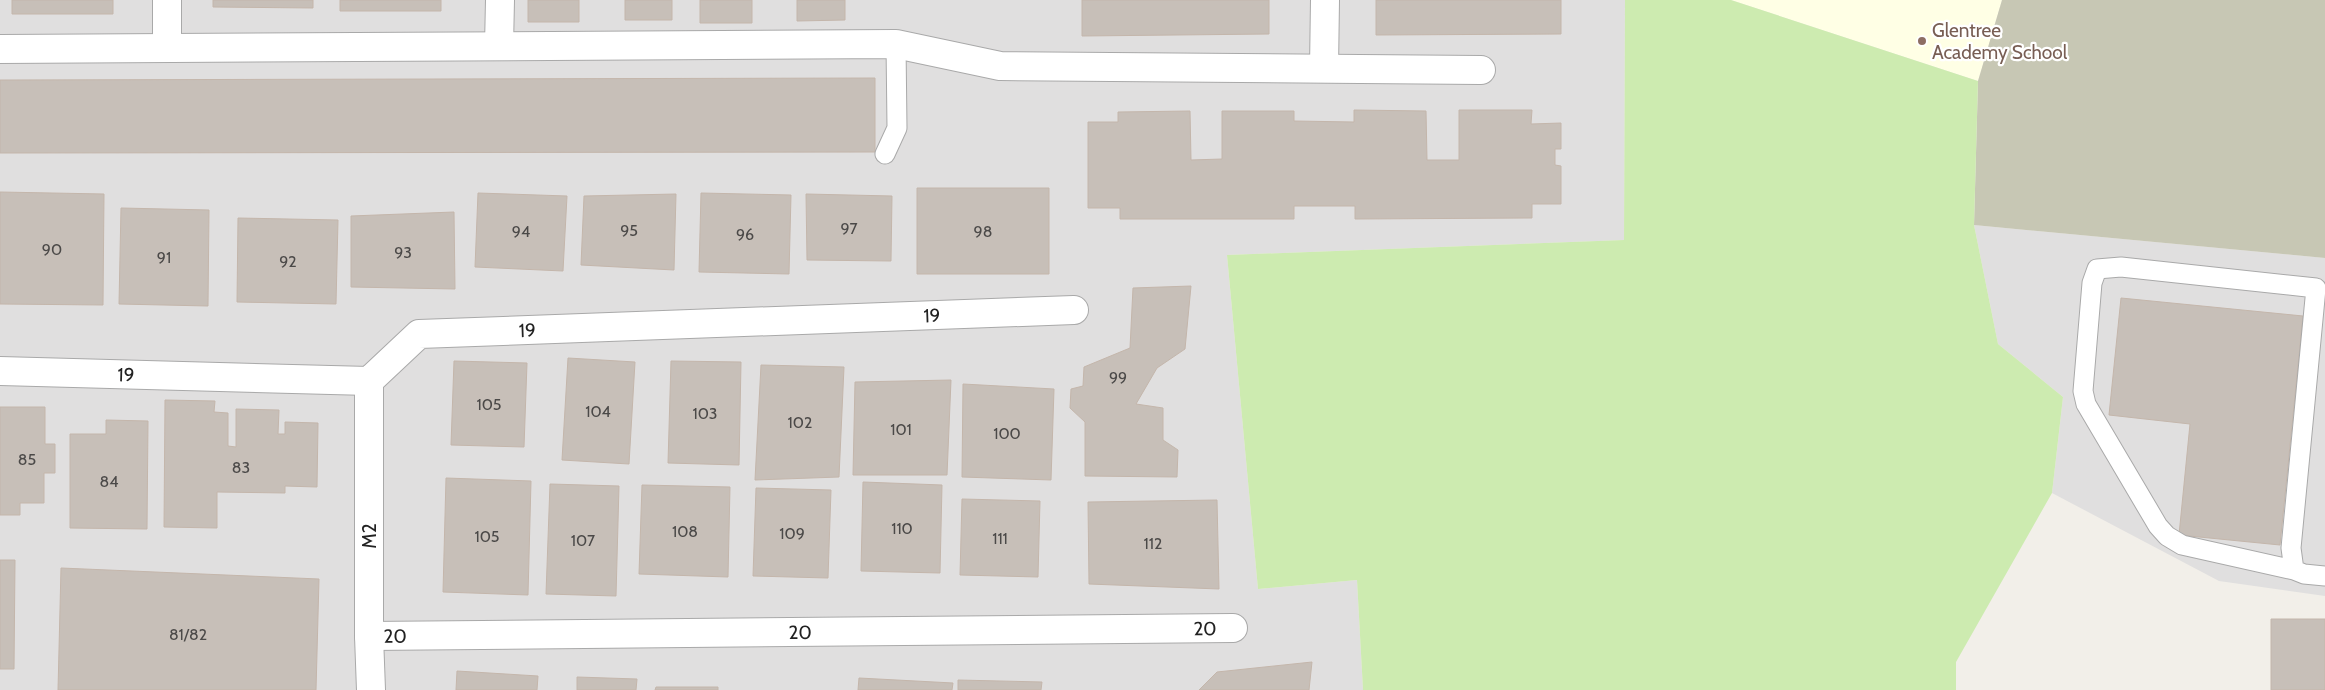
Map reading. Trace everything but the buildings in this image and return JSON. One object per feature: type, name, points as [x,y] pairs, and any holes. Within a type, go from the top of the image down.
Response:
[{"type":"street","points":[[166,0],[167,48]]},
{"type":"street","points":[[499,46],[500,0]]},
{"type":"street","points":[[1324,68],[1325,0]]},
{"type":"street","points":[[0,49],[896,44],[1000,66],[1481,70]]},
{"type":"street","name":"19","points":[[0,372],[369,381],[419,334],[1074,310]]},
{"type":"street","name":"M2","points":[[369,381],[369,636],[371,690]]},
{"type":"street","name":"20","points":[[369,636],[1232,628]]},
{"type":"lane","points":[[885,154],[897,128],[896,44]]},
{"type":"lane","points":[[2294,570],[2291,548],[2320,289],[2121,267],[2098,269],[2092,282],[2083,391],[2086,404],[2158,526],[2168,536],[2182,545],[2294,570],[2304,574],[2325,576]]},
{"type":"shaded area","points":[[0,0],[1625,0],[1624,240],[1227,255],[1258,589],[1357,580],[1363,690],[0,690]]},
{"type":"shaded area","name":"Glentree Academy School","points":[[1731,0],[2002,0],[1978,81]]},
{"type":"shaded area","points":[[2002,0],[2325,0],[2325,258],[1974,225],[1978,81]]},
{"type":"shaded area","points":[[1974,225],[2325,258],[2325,596],[2219,581],[2052,493],[2063,397],[1998,344]]},
{"type":"green space","points":[[1625,0],[1731,0],[1978,81],[1974,225],[1998,344],[2063,397],[2052,493],[1956,662],[1956,690],[1363,690],[1357,580],[1258,589],[1227,255],[1624,240]]},
{"type":"place","name":"Glentree Academy School","points":[[1922,41]]}]
